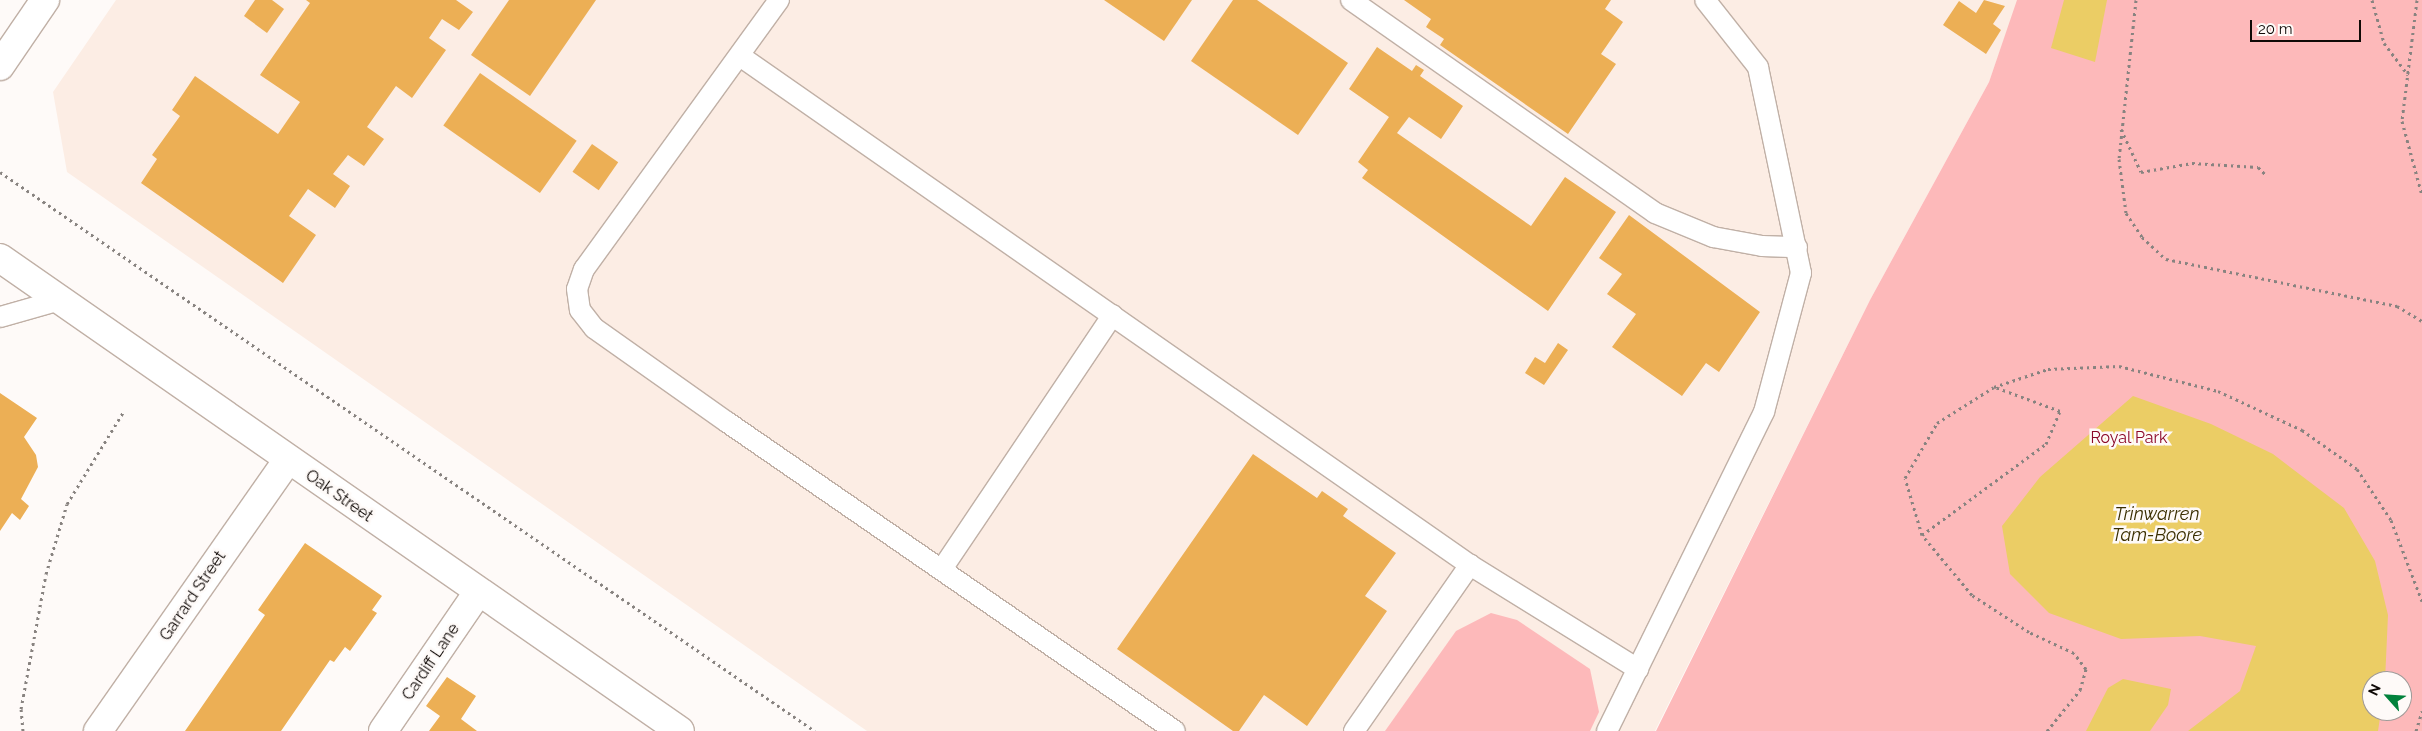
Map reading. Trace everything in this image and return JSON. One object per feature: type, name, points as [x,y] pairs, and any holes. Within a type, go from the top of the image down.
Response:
[{"type":"street","points":[[0,66],[45,0]]},
{"type":"street","name":"Oak Street","points":[[0,258],[680,731]]},
{"type":"street","name":"Garrard Street","points":[[98,731],[288,460]]},
{"type":"street","name":"Cardiff Lane","points":[[383,731],[478,592]]},
{"type":"lane","points":[[779,0],[584,269],[576,289],[580,310],[594,328],[1175,731]]},
{"type":"lane","points":[[1351,0],[1655,213],[1713,236],[1762,246],[1797,247]]},
{"type":"lane","points":[[1606,731],[1764,412],[1801,273],[1758,66],[1706,0]]},
{"type":"lane","points":[[740,56],[1470,565],[1638,669]]},
{"type":"lane","points":[[0,317],[60,300]]},
{"type":"lane","points":[[942,570],[1113,315]]},
{"type":"lane","points":[[1354,731],[1470,565]]},
{"type":"path","points":[[2136,0],[2119,159],[2126,213],[2142,237],[2166,259],[2396,306],[2422,321]]},
{"type":"path","points":[[2372,0],[2384,43],[2408,75]]},
{"type":"path","points":[[2417,0],[2402,121],[2422,195]]},
{"type":"path","points":[[2121,128],[2141,172],[2192,163],[2258,168],[2266,175]]},
{"type":"path","points":[[0,172],[816,731]]},
{"type":"path","points":[[2047,731],[2080,690],[2086,669],[2074,653],[2029,632],[1972,595],[1922,535],[1904,478],[1937,423],[1994,387],[2048,369],[2119,366],[2218,391],[2302,430],[2357,469],[2391,520],[2422,601]]},
{"type":"path","points":[[1922,535],[2046,444],[2060,410],[1994,387]]},
{"type":"path","points":[[23,731],[21,709],[46,574],[67,504],[124,411]]},
{"type":"path","points":[[2416,731],[2422,711]]},
{"type":"shaded area","points":[[116,0],[2018,0],[1989,82],[1870,300],[1655,731],[867,731],[67,172],[53,92]]},
{"type":"green space","name":"Royal Park","points":[[2017,0],[2422,0],[2422,731],[1656,731],[1870,300],[1989,82]]},
{"type":"green space","points":[[1491,613],[1517,620],[1590,669],[1599,712],[1590,731],[1385,731],[1456,631]]},
{"type":"water","points":[[2064,0],[2107,0],[2095,62],[2051,48]]},
{"type":"water","name":"Trinwarren Tam-Boore","points":[[2133,396],[2211,424],[2273,454],[2344,508],[2375,561],[2388,615],[2385,671],[2362,671],[2362,721],[2380,721],[2378,731],[2188,731],[2240,691],[2256,646],[2200,636],[2121,639],[2049,613],[2010,574],[2002,526],[2040,477]]},
{"type":"water","points":[[2123,679],[2171,689],[2168,705],[2150,731],[2086,731],[2108,688]]},
{"type":"building","points":[[255,0],[272,0],[284,9],[267,33],[244,16]]},
{"type":"building","points":[[306,0],[456,0],[473,12],[459,30],[442,19],[429,38],[446,50],[412,98],[396,86],[367,127],[384,139],[364,166],[348,155],[333,174],[350,186],[335,208],[308,189],[289,216],[316,235],[283,283],[141,183],[157,159],[152,155],[180,116],[172,110],[195,76],[278,134],[300,102],[260,75],[310,3]]},
{"type":"building","points":[[509,0],[596,0],[530,96],[471,55]]},
{"type":"building","points":[[1104,0],[1192,0],[1164,41]]},
{"type":"building","points":[[1233,0],[1257,0],[1348,63],[1298,135],[1191,61]]},
{"type":"building","points":[[1404,0],[1611,0],[1605,9],[1623,22],[1601,54],[1616,64],[1568,134],[1440,45],[1444,39],[1426,27],[1431,19]]},
{"type":"building","points":[[1984,0],[2005,6],[1993,24],[2001,30],[1986,54],[1943,25],[1959,1],[1976,13]]},
{"type":"building","points":[[1377,47],[1412,71],[1416,65],[1424,70],[1420,76],[1463,106],[1441,139],[1409,117],[1397,133],[1531,226],[1565,177],[1616,212],[1548,311],[1362,178],[1368,170],[1358,162],[1389,117],[1349,89]]},
{"type":"building","points":[[480,73],[577,141],[540,193],[443,125]]},
{"type":"building","points":[[592,144],[618,162],[599,190],[572,172]]},
{"type":"building","points":[[1629,215],[1760,312],[1719,372],[1706,363],[1682,396],[1612,347],[1636,314],[1607,294],[1622,274],[1599,258]]},
{"type":"building","points":[[1558,343],[1568,350],[1544,385],[1525,373],[1535,357],[1545,363]]},
{"type":"building","points":[[0,393],[37,418],[24,437],[36,455],[38,467],[21,499],[29,506],[20,520],[12,513],[0,531]]},
{"type":"building","points":[[1253,454],[1317,498],[1322,491],[1348,509],[1343,516],[1396,553],[1365,596],[1387,611],[1307,726],[1264,695],[1239,731],[1233,731],[1117,649]]},
{"type":"building","points":[[305,543],[382,596],[372,610],[377,613],[350,651],[345,647],[334,662],[330,660],[281,731],[185,731],[265,615],[258,610]]},
{"type":"building","points":[[447,677],[476,696],[461,719],[477,731],[429,731],[440,716],[426,706]]}]
